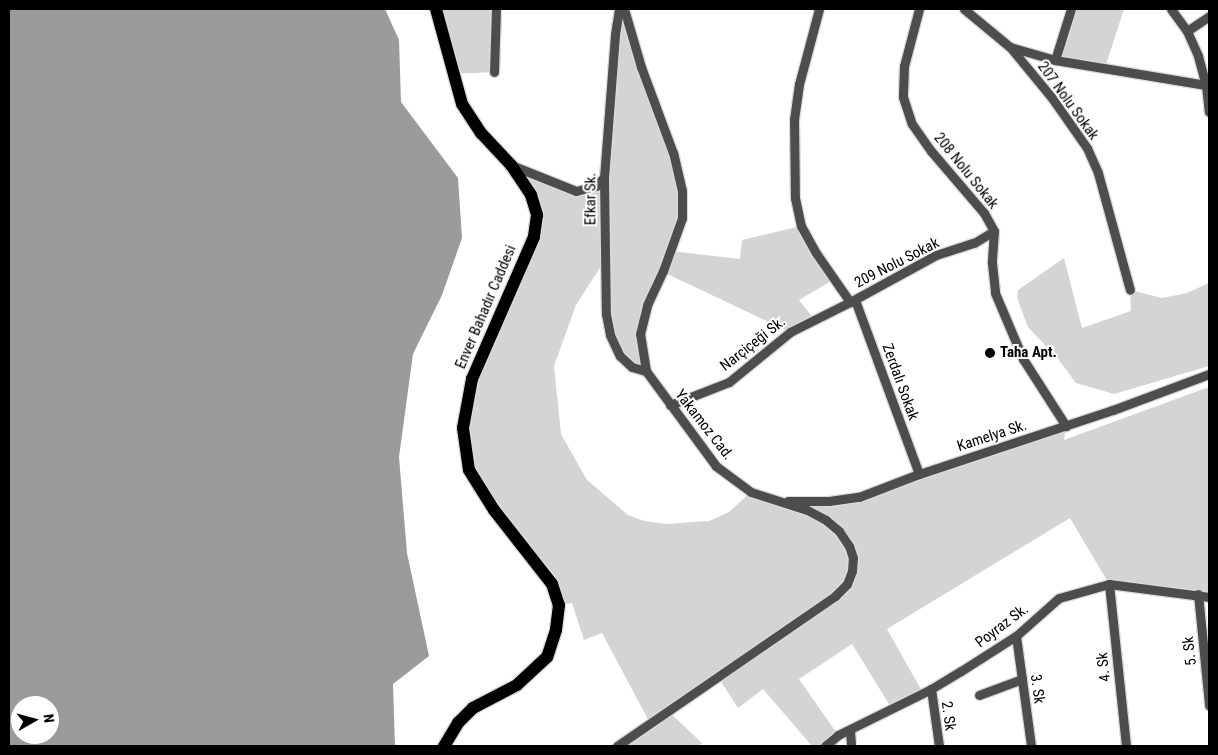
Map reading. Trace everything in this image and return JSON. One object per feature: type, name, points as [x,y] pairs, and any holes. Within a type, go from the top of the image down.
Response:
[{"type":"main road","name":"Enver Bahadır Caddesi","points":[[436,9],[462,104],[481,133],[511,165],[531,195],[537,215],[534,237],[472,378],[463,428],[469,470],[494,510],[552,584],[559,605],[556,630],[547,657],[517,685],[473,708],[458,722],[444,746]]},
{"type":"street","name":"Efkar Sk.","points":[[619,9],[615,34],[604,177],[606,314],[610,335],[620,356],[632,367],[646,371]]},
{"type":"street","name":"Yakamoz Cad.","points":[[618,746],[835,596],[847,584],[852,571],[853,558],[849,546],[839,531],[826,520],[807,510],[751,492],[716,466],[646,371],[640,334],[647,305],[663,272],[682,218],[682,192],[674,153],[642,67],[624,9]]},
{"type":"street","name":"209 Nolu Sokak","points":[[819,9],[799,84],[794,119],[795,198],[801,226],[816,253],[852,301],[936,255],[974,243],[994,231]]},
{"type":"street","name":"208 Nolu Sokak","points":[[919,9],[904,66],[903,96],[912,124],[931,151],[984,213],[994,231],[992,262],[995,293],[1023,359],[1066,426]]},
{"type":"street","name":"207 Nolu Sokak","points":[[964,9],[1010,47],[1052,98],[1087,148],[1098,173],[1130,290]]},
{"type":"street","points":[[1055,60],[1071,9]]},
{"type":"street","points":[[1171,9],[1187,31],[1198,56],[1206,85],[1209,112]]},
{"type":"street","points":[[494,72],[495,10]]},
{"type":"street","points":[[1187,31],[1209,16]]},
{"type":"street","points":[[1010,47],[1055,60],[1206,85]]},
{"type":"street","points":[[511,165],[576,191],[596,186],[604,177]]},
{"type":"street","name":"Narçiçeği Sk.","points":[[670,405],[729,382],[790,332],[852,301]]},
{"type":"street","name":"Zerdalı Sokak","points":[[852,301],[919,474]]},
{"type":"street","name":"Kamelya Sk.","points":[[778,501],[829,501],[859,496],[919,474],[1066,426],[1209,374]]},
{"type":"street","name":"Poyraz Sk.","points":[[825,746],[850,730],[931,690],[1016,636],[1059,598],[1109,584],[1198,594],[1209,597]]},
{"type":"street","name":"4. Sk","points":[[1109,584],[1126,746]]},
{"type":"street","name":"5. Sk","points":[[1198,594],[1209,704]]},
{"type":"street","name":"3. Sk","points":[[1016,636],[1031,746]]},
{"type":"street","points":[[979,695],[1022,679]]},
{"type":"street","name":"2. Sk","points":[[931,690],[939,746]]},
{"type":"street","points":[[850,730],[852,746]]},
{"type":"shaded area","points":[[9,9],[385,9],[399,40],[401,102],[458,178],[462,238],[442,295],[413,354],[399,457],[407,553],[429,656],[393,684],[395,746],[9,746]]},
{"type":"shaded area","points":[[436,9],[496,9],[494,72],[452,74]]},
{"type":"shaded area","points":[[619,9],[673,153],[682,218],[671,251],[740,259],[742,240],[801,226],[833,280],[799,300],[814,319],[790,332],[663,272],[640,334],[646,371],[632,367],[610,335],[605,260],[576,305],[554,366],[561,434],[587,480],[628,515],[644,521],[666,524],[709,521],[729,512],[751,492],[778,501],[859,497],[1066,426],[1064,440],[1209,387],[1209,597],[1109,584],[1070,518],[887,629],[923,693],[892,709],[852,644],[799,679],[838,735],[825,746],[812,746],[763,689],[738,708],[718,677],[668,711],[702,743],[699,746],[617,746],[650,723],[602,633],[584,640],[572,603],[559,605],[469,470],[463,428],[472,378],[537,215],[511,165],[576,191],[586,190],[603,177]]},
{"type":"shaded area","points":[[1071,9],[1124,9],[1105,68],[1055,60]]},
{"type":"shaded area","points":[[1064,258],[1082,328],[1131,311],[1130,290],[1162,298],[1187,293],[1209,283],[1209,366],[1114,394],[1076,383],[1059,360],[1028,327],[1017,298],[1018,290]]},
{"type":"place","name":"Taha Apt.","points":[[990,353]]}]
